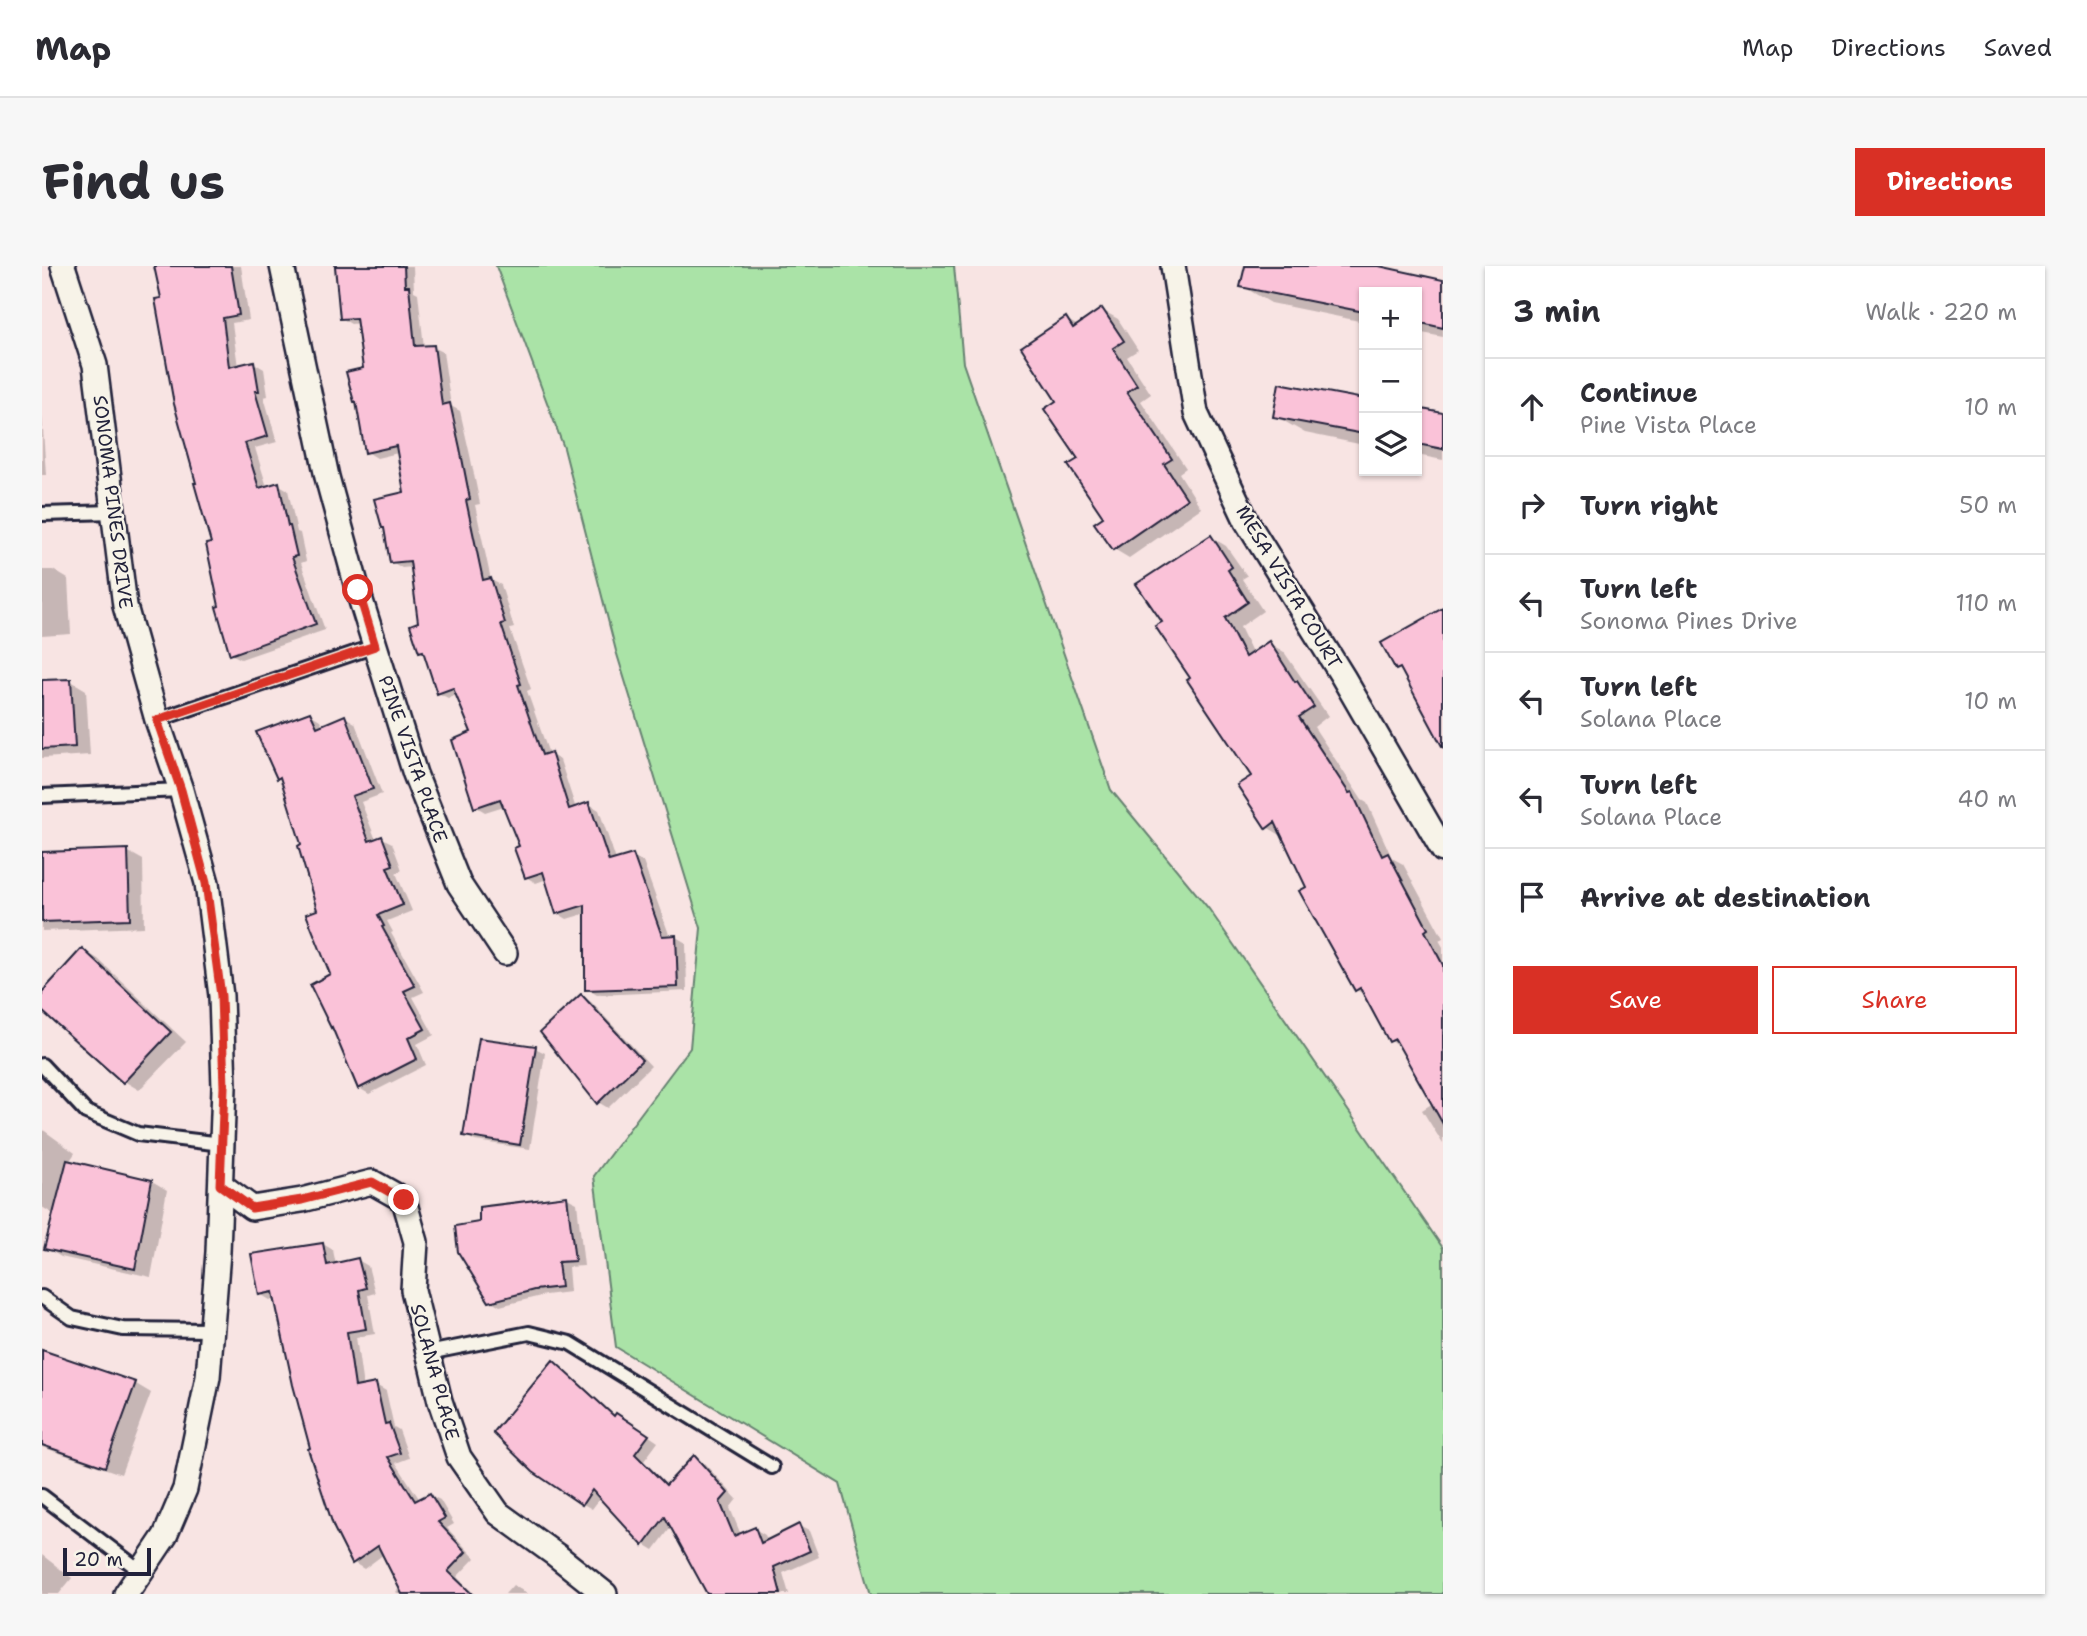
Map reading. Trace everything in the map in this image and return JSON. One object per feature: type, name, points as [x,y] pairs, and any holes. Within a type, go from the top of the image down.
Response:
[{"type":"street","name":"SONOMA PINES DRIVE","points":[[63,266],[95,365],[125,606],[157,720],[181,790],[206,883],[221,996],[224,1087],[218,1252],[208,1377],[185,1489],[165,1536],[126,1594]]},
{"type":"street","name":"PINE VISTA PLACE","points":[[282,266],[327,477],[358,590],[415,774],[459,884],[505,953]]},
{"type":"street","name":"MESA VISTA COURT","points":[[1173,266],[1196,413],[1247,522],[1343,677],[1443,850]]},
{"type":"street","name":"SOLANA PLACE","points":[[220,1185],[252,1208],[302,1200],[372,1182],[404,1200],[416,1242],[413,1290],[440,1401],[459,1457],[498,1513],[606,1594]]},
{"type":"lane","points":[[42,514],[114,512]]},
{"type":"lane","points":[[157,720],[375,646]]},
{"type":"lane","points":[[42,796],[181,790]]},
{"type":"lane","points":[[42,1065],[86,1112],[138,1134],[222,1144]]},
{"type":"lane","points":[[42,1297],[72,1318],[124,1329],[211,1330]]},
{"type":"lane","points":[[428,1353],[529,1333],[570,1343],[772,1467]]},
{"type":"lane","points":[[42,1496],[142,1572]]},
{"type":"green space","points":[[496,266],[954,266],[963,363],[1111,790],[1209,909],[1443,1248],[1443,1594],[871,1594],[840,1484],[616,1347],[594,1176],[690,1048],[701,928],[616,651],[564,448]]},
{"type":"building","points":[[154,266],[231,266],[239,315],[223,318],[229,367],[254,361],[259,391],[255,391],[268,436],[245,443],[259,488],[279,482],[297,556],[292,557],[316,624],[230,655],[216,607],[219,606],[206,544],[211,543],[174,404],[155,299],[161,298]]},
{"type":"building","points":[[335,266],[404,266],[405,286],[409,286],[415,346],[434,345],[442,405],[450,403],[460,448],[470,499],[466,500],[483,580],[491,578],[505,623],[501,624],[521,684],[518,685],[542,755],[551,752],[569,809],[589,802],[609,861],[633,854],[662,936],[676,935],[678,987],[585,990],[585,905],[556,914],[543,872],[525,878],[514,848],[519,846],[500,799],[474,808],[452,740],[471,732],[453,688],[437,694],[423,651],[419,652],[410,625],[418,622],[410,561],[390,563],[384,528],[374,499],[404,492],[396,446],[365,453],[356,402],[346,372],[363,368],[356,318],[340,319]]},
{"type":"building","points":[[1245,266],[1379,266],[1443,280],[1443,328],[1422,323],[1422,287],[1359,287],[1359,311],[1240,287]]},
{"type":"building","points":[[1102,308],[1124,341],[1113,348],[1137,385],[1127,392],[1172,459],[1164,464],[1187,499],[1113,550],[1094,523],[1103,517],[1068,465],[1078,459],[1044,409],[1056,401],[1021,347],[1066,317],[1073,328]]},
{"type":"building","points":[[1279,383],[1359,398],[1359,433],[1273,417]]},
{"type":"building","points":[[1422,409],[1443,413],[1443,449],[1422,445]]},
{"type":"building","points":[[1211,535],[1232,567],[1228,570],[1248,602],[1225,618],[1245,657],[1269,641],[1314,707],[1299,717],[1349,793],[1352,792],[1382,856],[1388,853],[1428,929],[1425,931],[1443,965],[1443,1124],[1395,1039],[1389,1042],[1360,988],[1355,991],[1299,891],[1306,887],[1275,822],[1266,829],[1237,785],[1251,776],[1187,680],[1190,678],[1155,626],[1162,622],[1136,584]]},
{"type":"building","points":[[1443,608],[1443,748],[1400,668],[1396,670],[1381,643]]},
{"type":"building","points":[[71,679],[75,747],[42,749],[42,680]]},
{"type":"building","points":[[310,712],[317,727],[345,715],[373,789],[352,796],[369,841],[382,836],[393,865],[387,867],[403,905],[378,915],[415,986],[404,991],[425,1029],[408,1038],[417,1059],[358,1089],[332,1027],[310,985],[330,974],[306,914],[317,910],[298,846],[301,844],[280,777],[277,779],[256,732]]},
{"type":"building","points":[[128,849],[130,919],[42,922],[42,852]]},
{"type":"building","points":[[82,948],[171,1032],[123,1083],[42,1011],[42,992]]},
{"type":"building","points":[[581,994],[642,1060],[597,1104],[540,1032]]},
{"type":"building","points":[[479,1038],[536,1046],[520,1145],[463,1136]]},
{"type":"building","points":[[67,1160],[152,1180],[135,1269],[44,1249]]},
{"type":"building","points":[[567,1196],[575,1261],[558,1262],[561,1287],[534,1290],[489,1302],[458,1252],[455,1226],[479,1222],[479,1207]]},
{"type":"building","points":[[323,1243],[327,1265],[358,1258],[366,1288],[359,1290],[366,1329],[347,1332],[355,1387],[376,1383],[385,1424],[389,1423],[400,1453],[388,1457],[415,1501],[430,1493],[445,1518],[438,1522],[466,1552],[448,1571],[472,1594],[402,1594],[378,1546],[352,1564],[334,1528],[308,1449],[310,1448],[273,1292],[259,1295],[251,1254]]},
{"type":"building","points":[[42,1350],[136,1382],[105,1467],[42,1445]]},
{"type":"building","points":[[553,1360],[614,1416],[616,1413],[649,1435],[635,1454],[666,1485],[694,1455],[728,1493],[720,1502],[734,1536],[755,1527],[761,1543],[799,1524],[810,1551],[774,1567],[781,1594],[707,1594],[665,1517],[643,1546],[592,1490],[582,1505],[533,1472],[493,1433]]},
{"type":"route","points":[[358,590],[375,646],[157,720],[181,790],[206,883],[221,996],[224,1087],[220,1185],[252,1208],[302,1200],[372,1182],[404,1200]]}]
